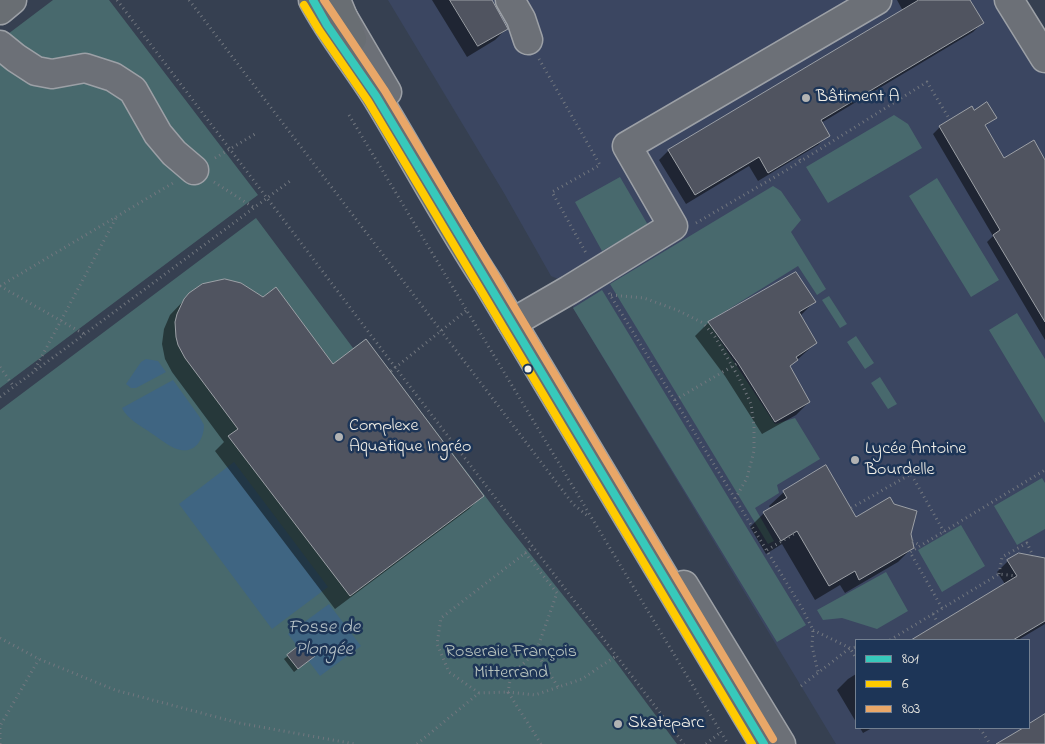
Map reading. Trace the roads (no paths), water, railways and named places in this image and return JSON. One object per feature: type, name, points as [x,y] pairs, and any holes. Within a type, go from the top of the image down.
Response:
[{"type":"main road","points":[[0,10],[12,0]]},
{"type":"main road","points":[[313,0],[324,20],[375,96],[443,212],[516,321],[764,744]]},
{"type":"main road","points":[[338,6],[375,96]]},
{"type":"street","points":[[510,0],[521,19],[528,40]]},
{"type":"street","points":[[516,321],[604,284],[673,226],[627,146],[877,0]]},
{"type":"street","points":[[1009,0],[1045,58]]},
{"type":"street","points":[[338,6],[516,321],[781,744]]},
{"type":"street","points":[[0,45],[36,71],[52,74],[85,68],[113,77],[133,90],[158,134],[194,170]]},
{"type":"water","points":[[146,359],[158,361],[166,372],[136,388],[131,388],[126,384],[141,362]]},
{"type":"water","points":[[173,380],[204,425],[200,441],[188,450],[177,449],[167,444],[131,419],[122,408]]},
{"type":"water","points":[[234,462],[328,587],[272,629],[179,504]]},
{"type":"water","name":"Fosse de Plongée","points":[[329,604],[361,646],[320,676],[288,634]]},
{"type":"place","name":"Bâtiment A","points":[[806,98]]},
{"type":"place","name":"Complexe Aquatique Ingréo","points":[[339,437]]},
{"type":"place","name":"Lycée Antoine Bourdelle","points":[[855,460]]},
{"type":"place","name":"Skateparc","points":[[618,724]]},
{"type":"park label","name":"Roseraie François Mitterrand","points":[[511,663]]}]
